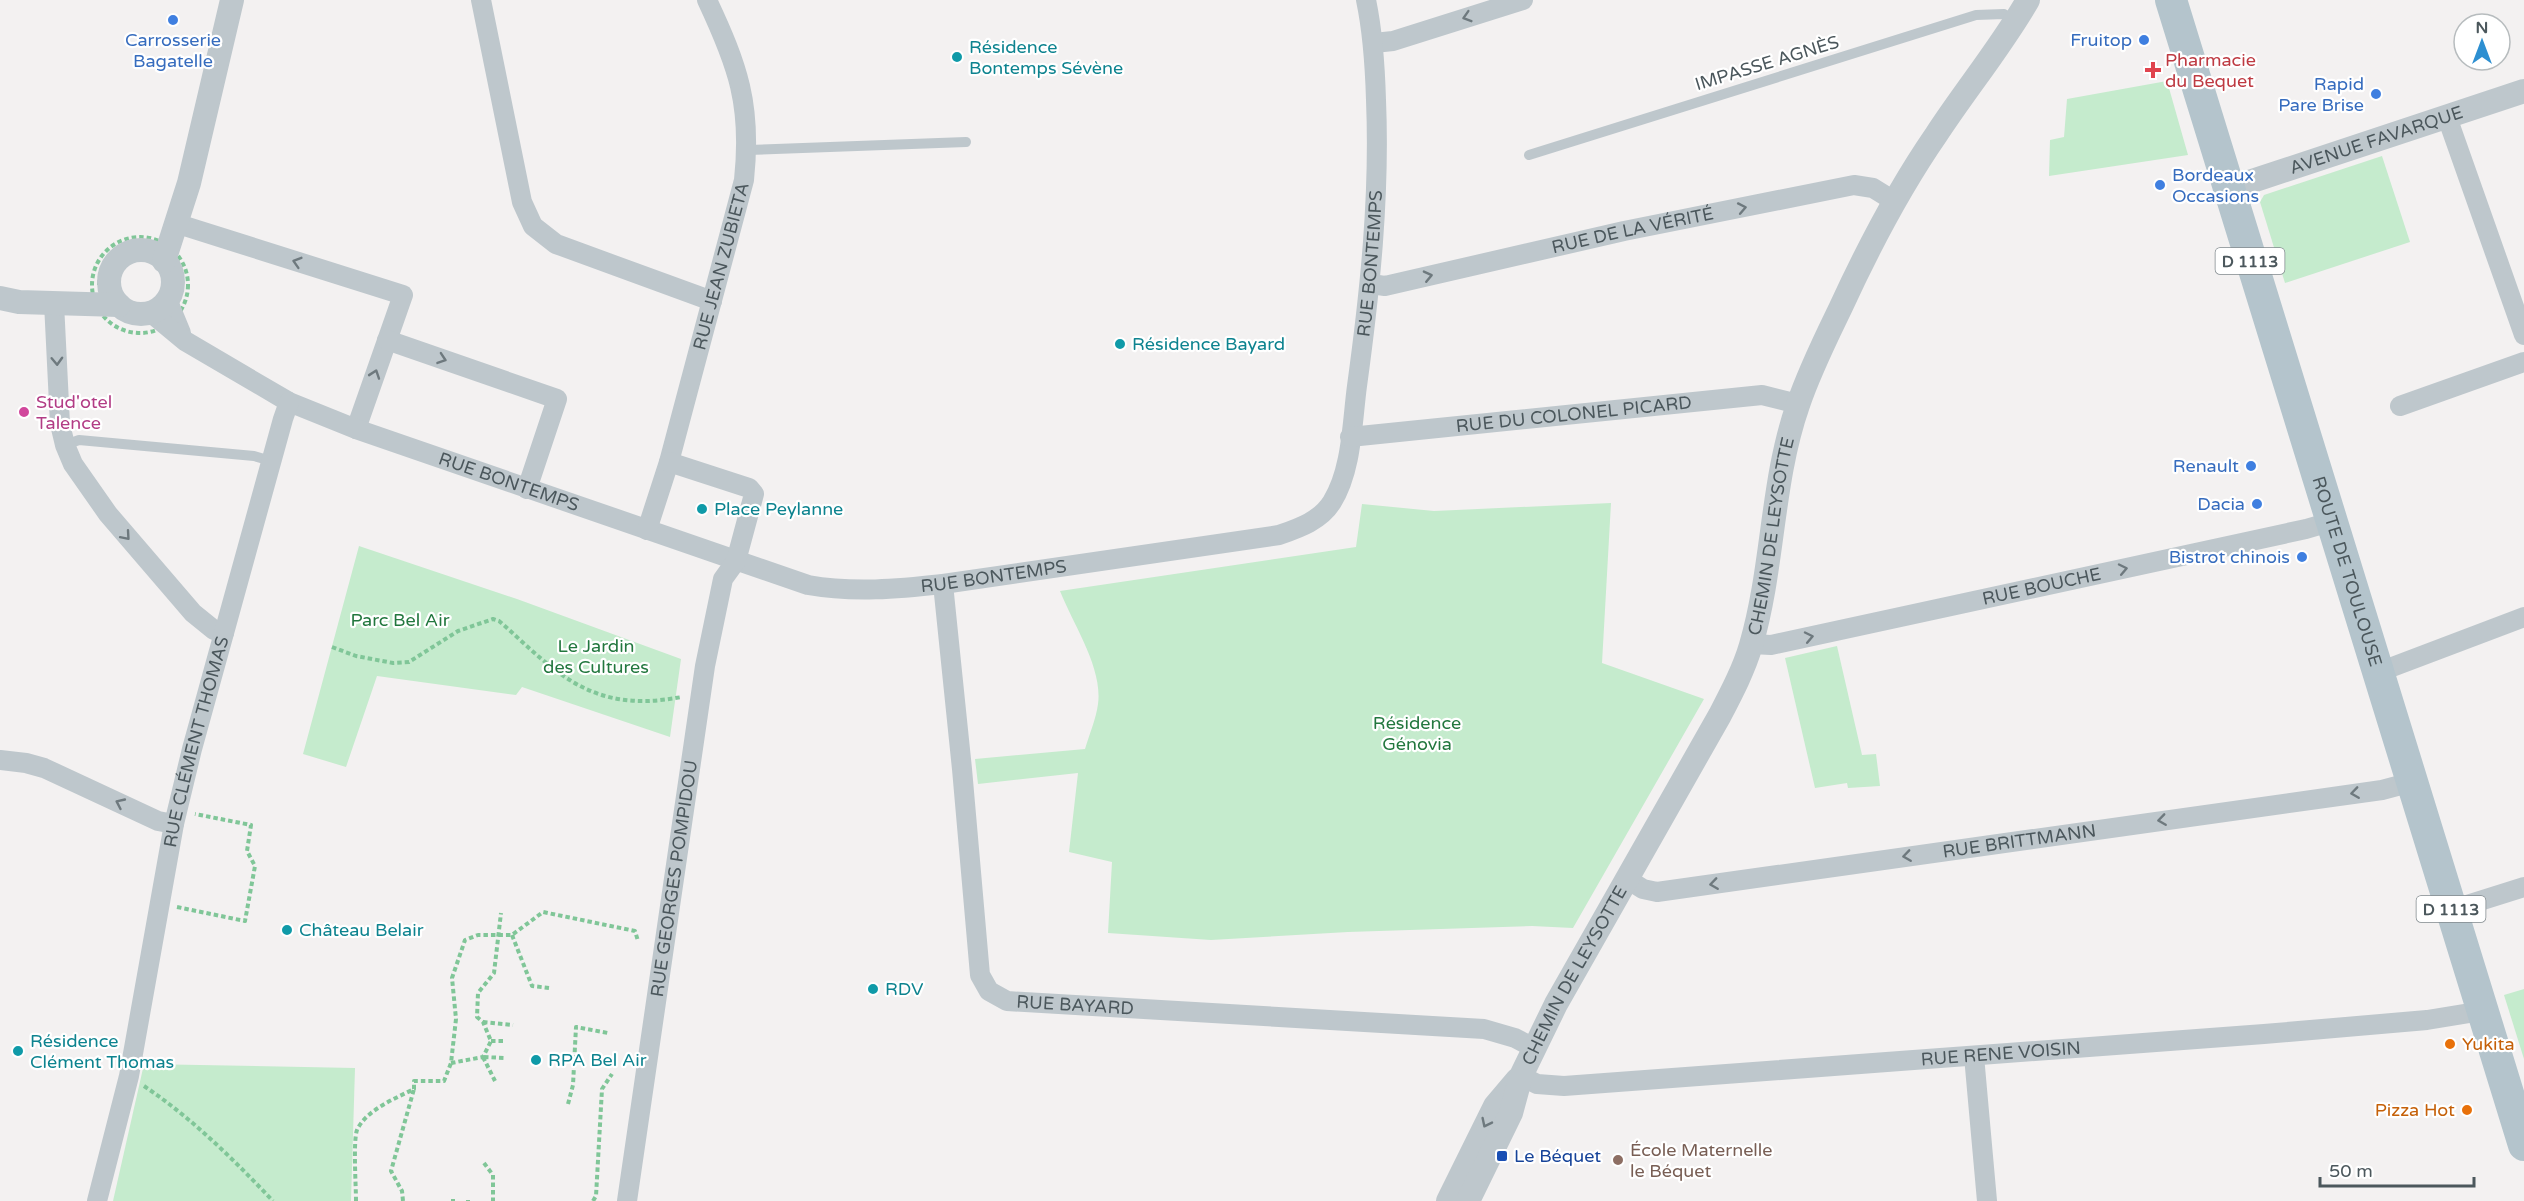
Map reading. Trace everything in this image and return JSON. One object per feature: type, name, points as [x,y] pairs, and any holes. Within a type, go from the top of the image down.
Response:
[{"type":"main road","name":"ROUTE DE TOULOUSE","points":[[2171,0],[2330,522],[2379,672],[2524,1145]]},
{"type":"street","points":[[0,297],[19,302],[54,303],[103,294],[128,311],[139,314],[166,313],[172,279],[161,244],[193,164],[232,0]]},
{"type":"street","points":[[481,0],[522,202],[533,226],[556,244],[712,301]]},
{"type":"street","name":"RUE JEAN ZUBIETA","points":[[647,530],[669,462],[744,180],[747,150],[743,95],[731,51],[707,0]]},
{"type":"street","name":"RUE BONTEMPS","points":[[166,313],[185,340],[289,402],[356,429],[808,585],[836,590],[890,589],[943,584],[1279,535],[1309,524],[1331,502],[1344,474],[1371,285],[1377,200],[1374,44],[1366,0]]},
{"type":"street","points":[[1374,44],[1393,41],[1523,0]]},
{"type":"street","name":"CHEMIN DE LEYSOTTE","points":[[1468,1201],[1511,1113],[1521,1076],[1570,977],[1720,715],[1744,668],[1752,644],[1789,437],[1798,404],[1857,271],[1894,201],[1936,134],[2028,0]]},
{"type":"street","name":"AVENUE FAVARQUE","points":[[2228,189],[2524,91]]},
{"type":"street","points":[[2447,117],[2524,335]]},
{"type":"street","name":"RUE DE LA VÉRITÉ","points":[[1371,285],[1385,285],[1624,231],[1854,185],[1874,188],[1894,201]]},
{"type":"street","points":[[103,294],[110,272],[120,258],[127,253],[161,244],[403,295],[356,429]]},
{"type":"street","name":"RUE CLÉMENT THOMAS","points":[[54,303],[60,424],[65,446],[80,476],[108,514],[193,613],[214,630],[224,633],[176,817],[129,1076],[97,1201]]},
{"type":"street","points":[[387,339],[557,399],[527,489]]},
{"type":"street","points":[[2400,406],[2524,362]]},
{"type":"street","name":"RUE DU COLONEL PICARD","points":[[1350,437],[1762,394],[1798,404]]},
{"type":"street","points":[[224,633],[289,402]]},
{"type":"street","name":"RUE GEORGES POMPIDOU","points":[[627,1201],[701,695],[723,579],[736,561],[754,494],[748,488],[669,462]]},
{"type":"street","name":"RUE BOUCHE","points":[[1752,644],[1771,645],[2330,522]]},
{"type":"street","name":"RUE BAYARD","points":[[943,584],[980,975],[989,992],[1006,1001],[1484,1029],[1507,1035],[1534,1048]]},
{"type":"street","points":[[2379,672],[2524,616]]},
{"type":"street","points":[[0,760],[44,768],[158,821],[176,817]]},
{"type":"street","name":"RUE BRITTMANN","points":[[1627,879],[1643,889],[1657,892],[2382,790],[2412,782]]},
{"type":"street","points":[[2451,910],[2524,887]]},
{"type":"street","name":"RUE RENE VOISIN","points":[[1521,1076],[1537,1084],[1559,1086],[2404,1022],[2482,1011]]},
{"type":"street","points":[[1974,1056],[1987,1201]]},
{"type":"street","name":"CHEMIN DE LEYSOTTE","points":[[1448,1201],[1495,1106],[1521,1076]]},
{"type":"lane","name":"IMPASSE AGNÈS","points":[[1529,154],[1976,15],[2004,14],[2015,22]]},
{"type":"lane","points":[[747,150],[966,142]]},
{"type":"lane","points":[[65,446],[79,440],[254,456],[271,460]]},
{"type":"path","points":[[103,294],[93,273],[98,261],[111,246],[129,238],[143,237],[161,244],[181,260],[188,284],[187,296],[166,313]]},
{"type":"path","points":[[130,242],[161,244],[180,268],[183,280],[178,302],[150,332],[132,332],[115,326],[101,314],[104,262],[111,253],[130,242]]},
{"type":"path","points":[[332,647],[356,656],[393,663],[409,662],[458,632],[493,619],[499,621],[562,677],[588,692],[619,699],[646,701],[701,695]]},
{"type":"path","points":[[161,905],[245,921],[255,866],[247,851],[251,825],[176,817]]},
{"type":"path","points":[[403,1201],[402,1191],[391,1171],[414,1089],[414,1081],[444,1081],[451,1063],[456,1019],[452,978],[465,940],[478,935],[512,935],[543,912],[635,931],[638,941]]},
{"type":"path","points":[[483,1057],[490,1041],[483,1022],[477,1017],[478,993],[494,973],[501,913]]},
{"type":"path","points":[[512,935],[532,986],[549,988]]},
{"type":"path","points":[[483,1022],[513,1025]]},
{"type":"path","points":[[568,1104],[573,1086],[576,1027],[608,1033]]},
{"type":"path","points":[[490,1041],[504,1041]]},
{"type":"path","points":[[451,1063],[483,1057],[504,1058]]},
{"type":"path","points":[[483,1057],[495,1081]]},
{"type":"path","points":[[593,1201],[596,1196],[602,1089],[612,1074]]},
{"type":"path","points":[[129,1076],[169,1103],[219,1145],[273,1201]]},
{"type":"path","points":[[356,1201],[356,1132],[364,1120],[388,1103],[414,1089]]},
{"type":"path","points":[[483,1163],[493,1175],[493,1201]]},
{"type":"green space","points":[[2167,81],[2188,155],[2049,176],[2050,140],[2064,137],[2067,99]]},
{"type":"green space","points":[[2382,156],[2410,242],[2285,283],[2260,202],[2264,195]]},
{"type":"green space","name":"Résidence Génovia","points":[[1611,503],[1602,663],[1704,699],[1573,928],[1532,926],[1348,932],[1211,940],[1108,933],[1112,862],[1069,852],[1078,773],[978,784],[975,759],[1085,749],[1098,704],[1096,676],[1086,646],[1060,591],[1356,547],[1362,504],[1434,511]]},
{"type":"green space","name":"Parc Bel Air","points":[[359,546],[517,599],[681,659],[670,737],[522,687],[516,695],[377,676],[346,767],[303,754]]},
{"type":"green space","points":[[1837,646],[1862,755],[1876,754],[1880,786],[1848,788],[1847,783],[1815,788],[1785,658]]},
{"type":"green space","points":[[2524,989],[2524,1059],[2504,995]]},
{"type":"green space","points":[[144,1064],[355,1068],[351,1201],[113,1201]]},
{"type":"place","name":"Carrosserie Bagatelle","points":[[173,20]]},
{"type":"place","name":"Fruitop","points":[[2144,40]]},
{"type":"place","name":"Résidence Bontemps Sévène","points":[[957,57]]},
{"type":"place","name":"Pharmacie du Bequet","points":[[2153,70]]},
{"type":"place","name":"Rapid Pare Brise","points":[[2376,94]]},
{"type":"place","name":"Bordeaux Occasions","points":[[2160,185]]},
{"type":"place","name":"Résidence Bayard","points":[[1120,344]]},
{"type":"place","name":"Stud'otel Talence","points":[[24,412]]},
{"type":"place","name":"Renault","points":[[2251,466]]},
{"type":"place","name":"Dacia","points":[[2257,504]]},
{"type":"place","name":"Place Peylanne","points":[[702,509]]},
{"type":"place","name":"Bistrot chinois","points":[[2302,557]]},
{"type":"place","name":"Château Belair","points":[[287,930]]},
{"type":"place","name":"RDV","points":[[873,989]]},
{"type":"place","name":"Yukita","points":[[2450,1044]]},
{"type":"place","name":"Résidence Clément Thomas","points":[[18,1051]]},
{"type":"place","name":"RPA Bel Air","points":[[536,1060]]},
{"type":"place","name":"Pizza Hot","points":[[2467,1110]]},
{"type":"place","name":"Le Béquet","points":[[1502,1156]]},
{"type":"place","name":"École Maternelle le Béquet","points":[[1618,1160]]},
{"type":"park label","name":"Le Jardin des Cultures","points":[[596,656]]}]
